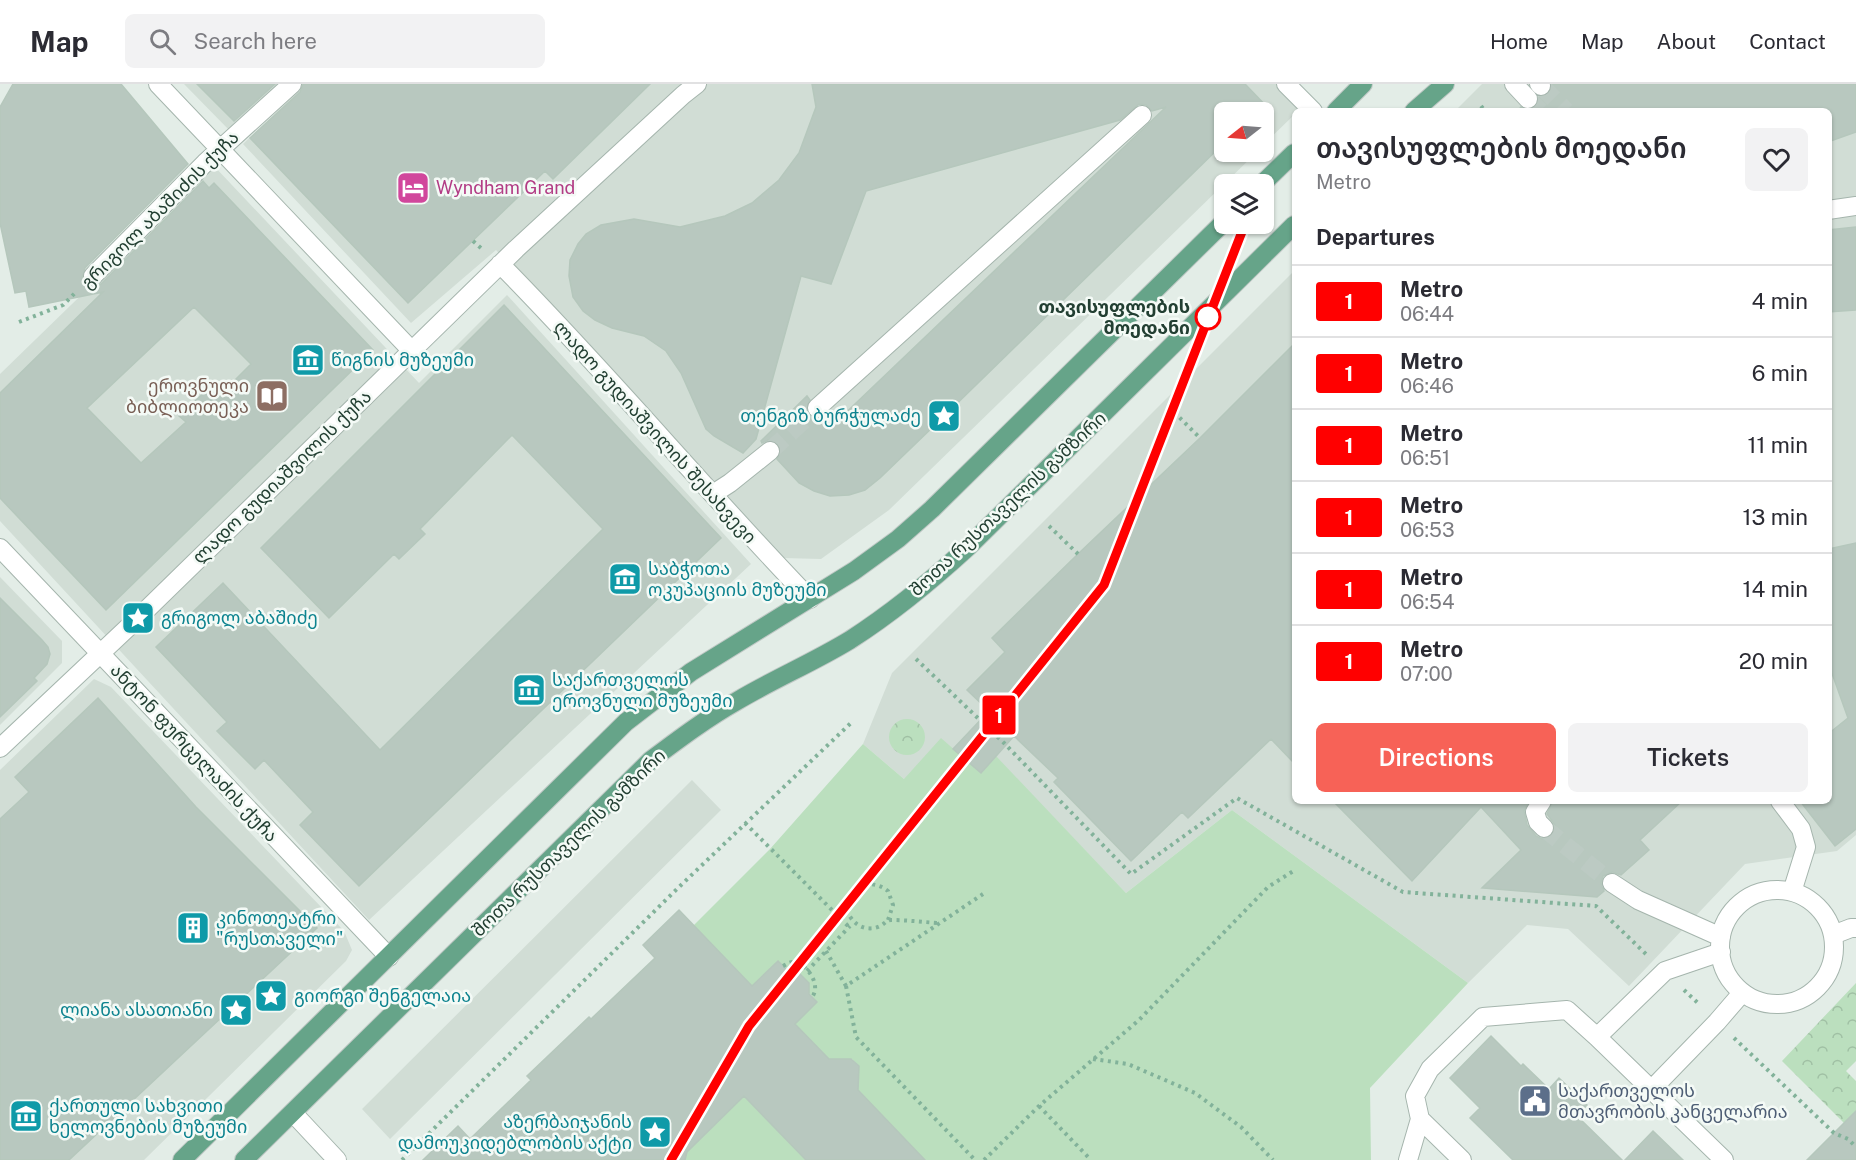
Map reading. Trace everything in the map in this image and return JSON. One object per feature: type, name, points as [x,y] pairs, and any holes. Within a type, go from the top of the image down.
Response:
[{"type":"main road","points":[[1339,108],[1363,84]]},
{"type":"main road","points":[[1417,108],[1445,84]]},
{"type":"main road","points":[[1272,174],[1292,155]]},
{"type":"main road","name":"შოთა რუსთაველის გამზირი","points":[[244,1160],[651,760],[695,726],[849,640],[896,609],[932,580],[1292,227]]},
{"type":"main road","points":[[182,1160],[626,722],[691,672],[854,572],[898,538],[932,509],[1214,232]]},
{"type":"street","points":[[158,84],[411,351]]},
{"type":"street","name":"გრიგოლ აბაშიძის ქუჩა","points":[[93,276],[219,149],[292,84]]},
{"type":"street","name":"ლადო გუდიაშვილის ქუჩა","points":[[0,748],[206,553],[500,264],[697,84]]},
{"type":"street","points":[[1286,84],[1310,108]]},
{"type":"street","points":[[1514,84],[1528,99]]},
{"type":"street","points":[[817,408],[1142,115]]},
{"type":"street","points":[[1832,209],[1856,206]]},
{"type":"street","name":"ლადო გუდიაშვილის შესახვევი","points":[[500,264],[810,599]]},
{"type":"street","points":[[713,494],[770,451]]},
{"type":"street","name":"ანტონ ფურცელაძის ქუჩა","points":[[0,548],[388,957]]},
{"type":"street","points":[[1540,804],[1535,812],[1538,822],[1544,828]]},
{"type":"street","points":[[1782,804],[1801,829],[1806,847],[1792,892]]},
{"type":"street","points":[[1612,883],[1638,900],[1721,945]]},
{"type":"street","points":[[1776,890],[1792,892],[1806,898],[1828,920],[1833,934],[1832,966],[1825,980],[1815,991],[1801,1000],[1771,1005],[1756,1000],[1742,993],[1731,982],[1724,968],[1721,945],[1726,922],[1735,909],[1747,899],[1761,893],[1776,890]]},
{"type":"street","points":[[1833,934],[1856,928]]},
{"type":"street","points":[[1598,1037],[1665,970],[1721,945]]},
{"type":"street","points":[[1652,1089],[1742,993]]},
{"type":"street","points":[[1408,1160],[1420,1119],[1415,1096],[1430,1069],[1483,1017],[1567,1010],[1598,1037],[1724,1160]]},
{"type":"street","points":[[293,1113],[338,1160]]},
{"type":"street","points":[[1420,1119],[1462,1160]]},
{"type":"path","points":[[472,241],[481,248]]},
{"type":"path","name":"გრიგოლ აბაშიძის ქუჩა","points":[[19,322],[63,305],[93,276]]},
{"type":"path","points":[[1169,407],[1200,438]]},
{"type":"path","points":[[1049,526],[1078,554]]},
{"type":"path","points":[[916,659],[1004,742],[1131,874],[1237,798],[1403,892],[1596,906]]},
{"type":"path","points":[[402,1160],[745,823],[853,721]]},
{"type":"path","points":[[745,823],[849,927]]},
{"type":"path","points":[[984,1160],[1039,1106],[1139,1020],[1268,887],[1295,870]]},
{"type":"path","points":[[888,920],[893,905],[888,891],[881,886],[866,883],[859,885],[849,895],[847,910],[860,927],[875,928],[888,920],[939,923]]},
{"type":"path","points":[[846,986],[983,894]]},
{"type":"path","points":[[807,971],[854,922]]},
{"type":"path","points":[[826,951],[846,986],[856,1037],[975,1160]]},
{"type":"path","points":[[783,966],[795,962],[807,971],[816,984],[812,997]]},
{"type":"path","points":[[1093,1059],[1128,1064],[1195,1093],[1241,1127],[1274,1160]]},
{"type":"path","points":[[1771,1072],[1834,1133],[1848,1140],[1856,1148]]},
{"type":"path","points":[[1039,1106],[1091,1160]]},
{"type":"shaded area","points":[[184,84],[278,84],[231,132]]},
{"type":"shaded area","points":[[306,84],[1284,84],[1306,104],[1301,108],[1292,108],[1292,117],[1274,134],[1274,102],[1214,102],[1214,162],[1247,162],[1234,174],[1214,174],[1214,194],[889,510],[821,559],[783,558],[496,250],[411,323],[243,144]]},
{"type":"shaded area","points":[[1482,84],[1856,84],[1856,835],[1837,851],[1745,864],[1629,986],[1568,929],[1527,925],[1468,983],[1232,810],[1126,893],[996,757],[904,779],[863,744],[892,673],[1292,273],[1292,804],[1832,804],[1832,108],[1458,108]]},
{"type":"shaded area","points":[[214,166],[419,383],[507,295],[751,564],[369,920],[0,521],[0,374]]},
{"type":"shaded area","points":[[0,577],[62,641],[62,663],[0,725]]},
{"type":"shaded area","points":[[94,679],[111,687],[344,931],[352,950],[346,961],[144,1160],[0,1160],[0,770]]},
{"type":"shaded area","points":[[692,780],[721,810],[390,1139],[362,1109]]},
{"type":"green space","points":[[907,719],[920,724],[925,737],[920,750],[907,755],[894,750],[889,737],[894,724]]},
{"type":"green space","points":[[941,738],[981,773],[996,756],[1126,893],[1232,810],[1468,983],[1370,1088],[1371,1160],[925,1160],[853,1085],[859,1066],[852,1059],[837,1059],[833,1063],[791,1028],[817,1002],[795,970],[789,972],[778,961],[752,986],[693,926],[770,849],[863,744],[904,779]]},
{"type":"green space","points":[[1856,983],[1856,1061],[1846,1071],[1856,1081],[1856,1111],[1844,1123],[1782,1061]]},
{"type":"green space","points":[[744,1096],[806,1160],[685,1160],[687,1152]]},
{"type":"building","name":"ეროვნული ბიბლიოთეკა","points":[[13,84],[121,84],[188,164],[85,268],[82,278],[86,284],[95,287],[101,284],[203,181],[209,188],[214,183],[373,350],[106,610],[0,498],[0,393],[103,292],[29,307],[26,291],[15,293],[0,223],[0,107]],"holes":[[[194,307],[251,364],[216,399],[207,390],[179,416],[186,422],[141,463],[87,408]]]},
{"type":"building","points":[[197,84],[275,84],[234,121]]},
{"type":"building","name":"Wyndham Grand","points":[[303,84],[650,84],[553,179],[545,171],[408,303],[250,138],[300,92]]},
{"type":"building","points":[[812,84],[1245,84],[1262,102],[1214,102],[1214,153],[880,478],[865,490],[849,495],[830,496],[799,483],[777,459],[781,450],[778,444],[774,440],[762,443],[761,441],[807,396],[810,400],[806,410],[809,416],[819,419],[825,416],[833,425],[1166,107],[1152,111],[1146,105],[1139,104],[1120,120],[866,191],[831,284],[801,276],[756,439],[743,453],[706,429],[681,373],[666,351],[644,336],[612,328],[583,311],[573,297],[569,276],[570,260],[586,234],[601,225],[634,219],[680,227],[725,216],[752,203],[779,180],[799,153],[816,107]]},
{"type":"building","points":[[1552,84],[1856,84],[1856,132],[1832,141],[1832,108],[1535,108],[1539,103],[1539,97],[1549,93]]},
{"type":"building","points":[[1856,227],[1856,310],[1832,312],[1832,230]]},
{"type":"building","points":[[504,305],[721,538],[359,886],[300,825],[313,812],[264,760],[255,769],[217,731],[227,722],[156,647],[223,583],[380,750],[603,529],[512,435],[420,529],[425,534],[399,559],[394,554],[329,618],[261,548]]},
{"type":"building","points":[[1292,346],[1292,761],[1271,739],[1188,818],[1182,812],[1131,861],[1054,782],[1058,778],[1014,736],[981,773],[953,749],[989,711],[967,690],[1005,652],[992,638]]},
{"type":"building","points":[[1856,543],[1856,829],[1835,846],[1802,804],[1832,804],[1832,731],[1848,718],[1832,673],[1832,548]]},
{"type":"building","points":[[0,598],[42,640],[50,654],[47,664],[34,678],[37,681],[0,717]]},
{"type":"building","points":[[98,698],[196,807],[317,928],[69,1160],[0,1160],[0,819],[29,792],[15,777]]},
{"type":"building","points":[[1336,804],[1528,804],[1524,811],[1527,825],[1536,836],[1542,839],[1551,836],[1555,831],[1555,825],[1547,814],[1552,804],[1679,804],[1640,840],[1649,850],[1621,875],[1612,872],[1603,876],[1601,883],[1604,891],[1597,897],[1482,888],[1521,850],[1481,807],[1412,881]]},
{"type":"building","points":[[679,910],[752,986],[778,961],[788,971],[796,970],[809,983],[809,994],[817,1002],[795,1024],[829,1059],[851,1059],[859,1066],[858,1090],[925,1160],[806,1160],[744,1096],[687,1152],[685,1160],[423,1160],[458,1126],[470,1139],[531,1080],[527,1076],[655,958],[643,945]]},
{"type":"building","name":"საქართველოს მთავრობის კანცელარია","points":[[1491,1036],[1521,1066],[1523,1064],[1549,1089],[1559,1078],[1587,1105],[1577,1116],[1622,1160],[1513,1160],[1470,1118],[1480,1108],[1450,1078]]},
{"type":"building","name":"საქართველოს მთავრობის კანცელარია","points":[[1856,1111],[1856,1160],[1807,1160]]},
{"type":"building","name":"საქართველოს მთავრობის კანცელარია","points":[[1653,1131],[1683,1160],[1625,1160]]},
{"type":"tunnel","points":[[1541,86],[1563,108]]},
{"type":"tunnel","points":[[1528,99],[1537,108]]},
{"type":"tunnel","points":[[770,451],[817,408]]},
{"type":"tunnel","points":[[1544,828],[1612,883]]},
{"type":"metro line","name":"1","points":[[671,1160],[749,1026],[1104,585],[1241,234]]},
{"type":"place","name":"Wyndham Grand","points":[[413,188]]},
{"type":"place","name":"თავისუფლების მოედანი","points":[[1208,317]]},
{"type":"place","name":"წიგნის მუზეუმი","points":[[308,360]]},
{"type":"place","name":"ეროვნული ბიბლიოთეკა","points":[[272,396]]},
{"type":"place","name":"თენგიზ ბურჭულაძე","points":[[944,416]]},
{"type":"place","name":"საბჭოთა ოკუპაციის მუზეუმი","points":[[625,579]]},
{"type":"place","name":"გრიგოლ აბაშიძე","points":[[138,618]]},
{"type":"place","name":"საქართველოს ეროვნული მუზეუმი","points":[[529,690]]},
{"type":"place","name":"კინოთეატრი \"რუსთაველი\"","points":[[193,928]]},
{"type":"place","name":"გიორგი შენგელაია","points":[[271,996]]},
{"type":"place","name":"ლიანა ასათიანი","points":[[236,1010]]},
{"type":"place","name":"საქართველოს მთავრობის კანცელარია","points":[[1535,1101]]},
{"type":"place","name":"ქართული სახვითი ხელოვნების მუზეუმი","points":[[26,1116]]},
{"type":"place","name":"აზერბაიჯანის დამოუკიდებლობის აქტი","points":[[655,1132]]}]
